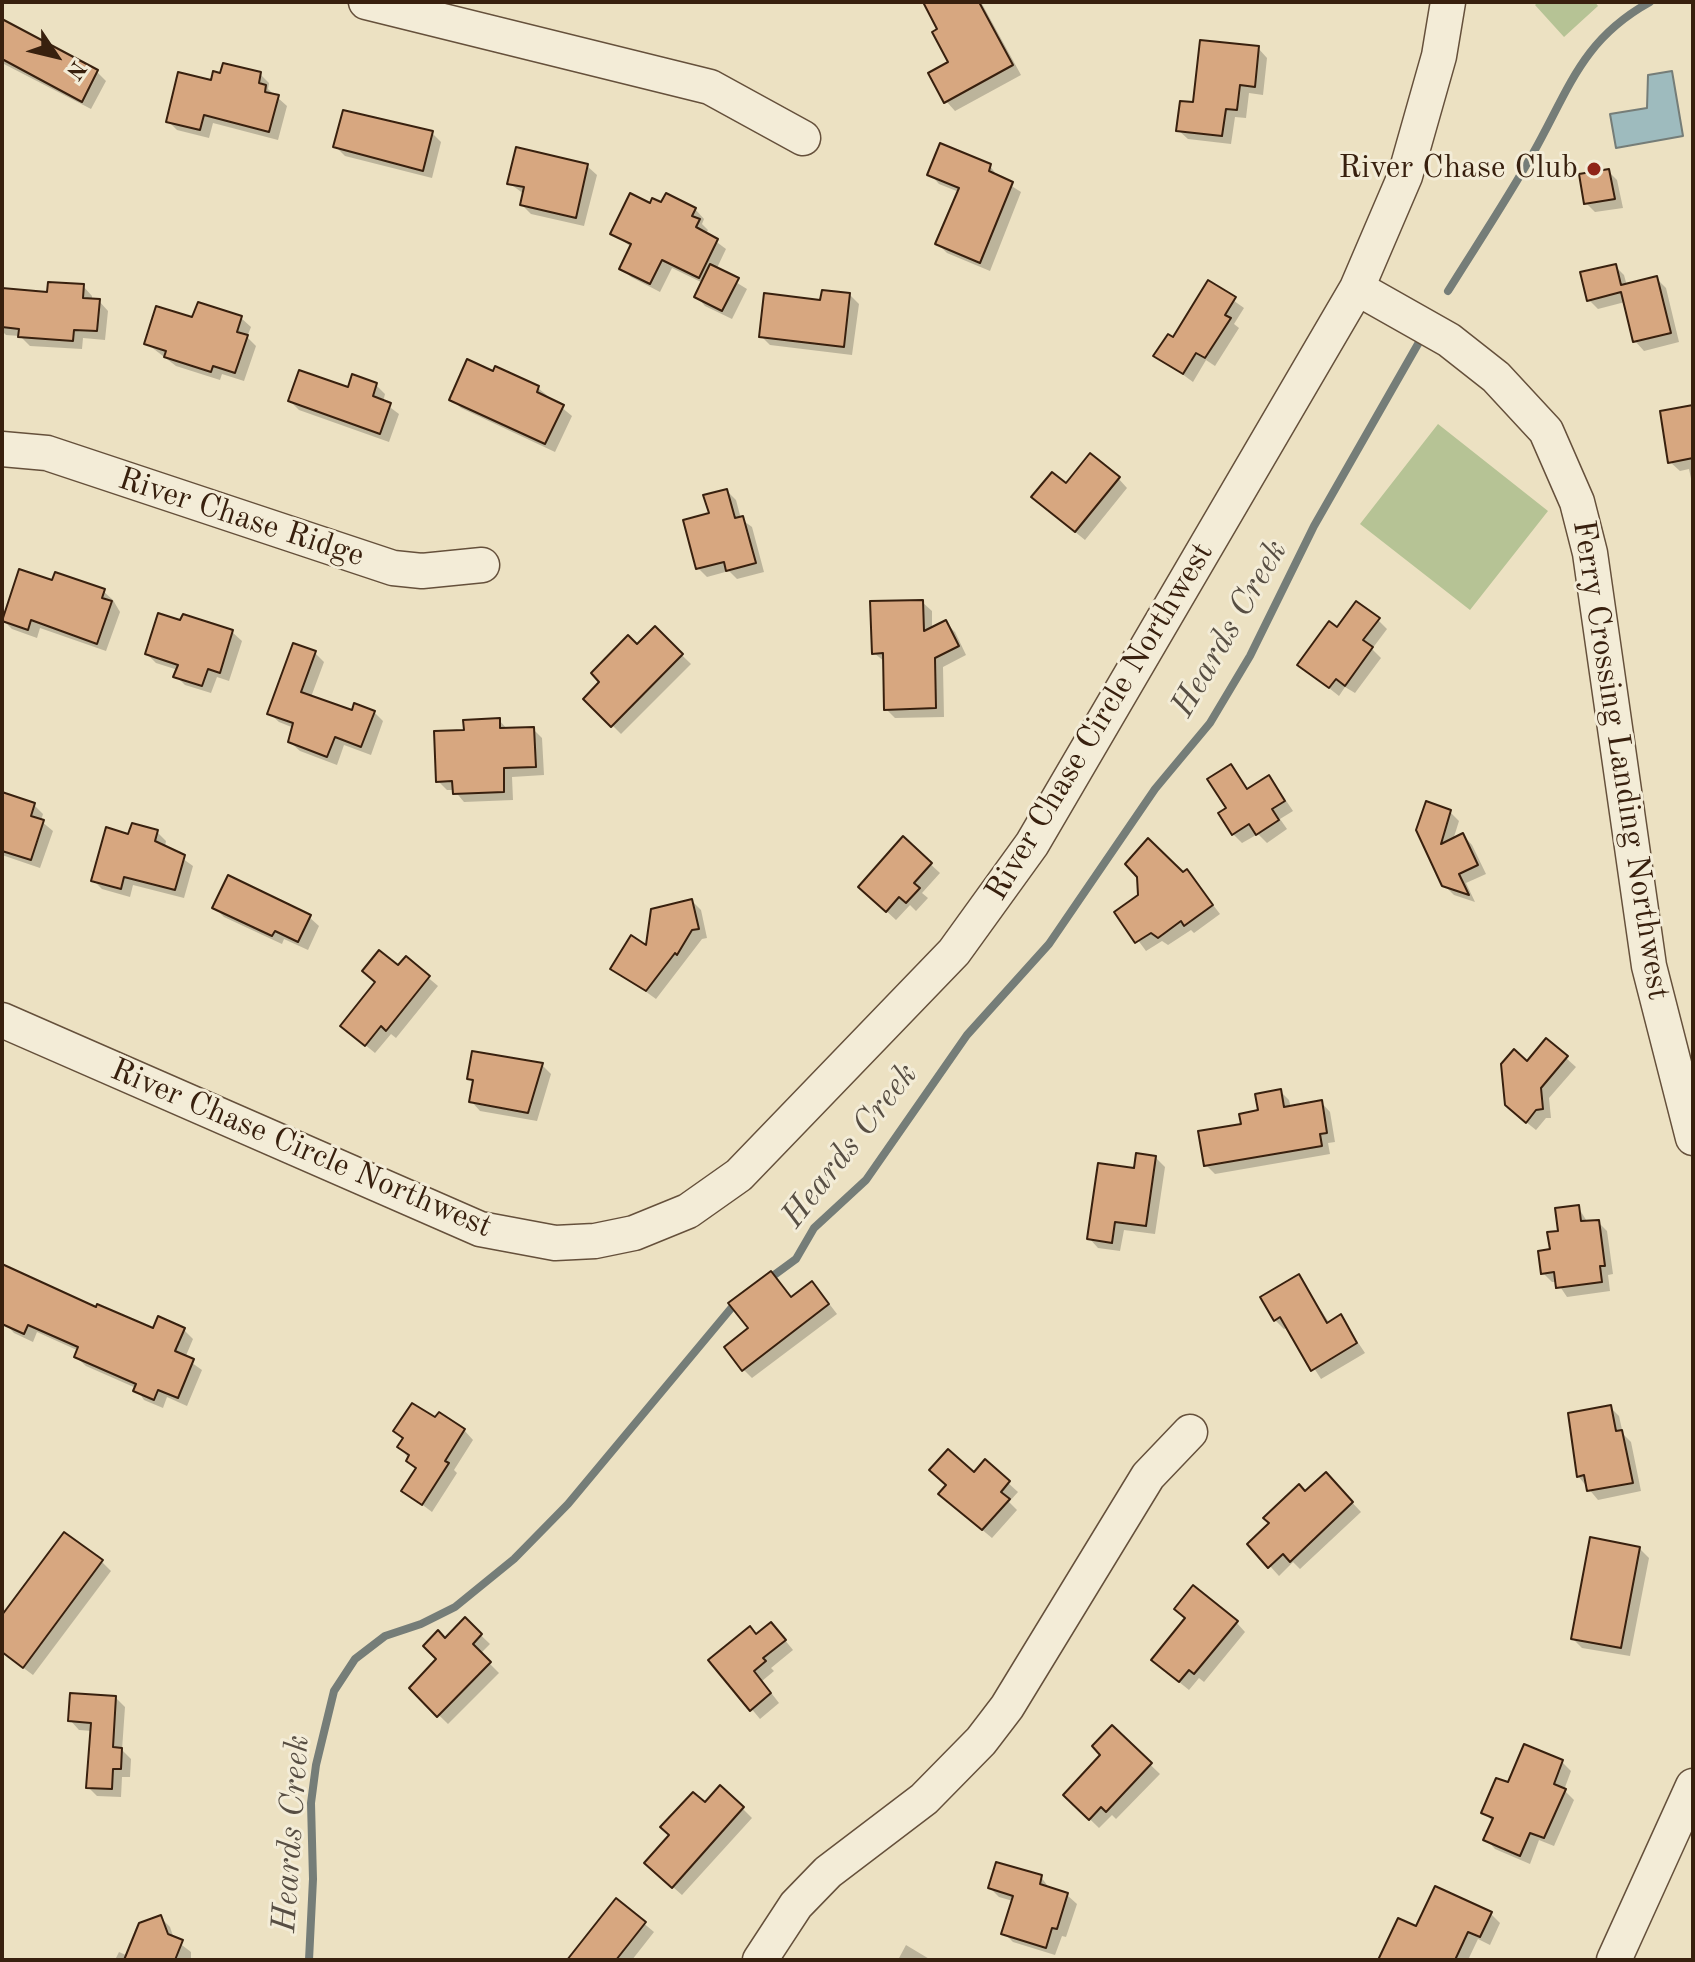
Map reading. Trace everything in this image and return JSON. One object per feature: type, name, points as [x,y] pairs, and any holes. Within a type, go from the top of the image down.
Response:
[{"type":"street","points":[[366,2],[710,87],[803,138]]},
{"type":"street","name":"River Chase Circle Northwest","points":[[2,1020],[480,1229],[555,1243],[595,1241],[634,1233],[688,1211],[739,1175],[954,952],[1032,844],[1357,288],[1405,176],[1439,56],[1448,2]]},
{"type":"street","name":"Ferry Crossing Landing Northwest","points":[[1357,288],[1449,340],[1496,377],[1546,431],[1577,502],[1590,553],[1649,966],[1693,1138]]},
{"type":"street","name":"River Chase Ridge","points":[[2,449],[47,453],[393,568],[422,571],[482,565]]},
{"type":"street","points":[[760,1960],[796,1905],[828,1872],[924,1799],[981,1741],[1007,1707],[1148,1476],[1190,1432]]},
{"type":"street","points":[[1614,1960],[1693,1786]]},
{"type":"green space","points":[[1538,2],[1595,2],[1598,6],[1564,37],[1535,5]]},
{"type":"green space","points":[[1438,424],[1548,511],[1470,610],[1360,524]]},
{"type":"water","points":[[1672,71],[1683,136],[1616,148],[1610,114],[1647,108],[1648,75]]},
{"type":"building","points":[[923,2],[979,2],[1013,65],[944,103],[928,73],[948,62],[932,32],[937,29]]},
{"type":"building","points":[[2,19],[98,70],[82,102],[2,59]]},
{"type":"building","points":[[1200,40],[1259,46],[1255,87],[1240,85],[1237,110],[1226,109],[1222,136],[1176,131],[1180,101],[1193,102]]},
{"type":"building","points":[[223,63],[261,72],[259,83],[266,85],[265,92],[279,95],[269,132],[204,115],[200,130],[166,122],[178,72],[211,80],[213,71],[220,73]]},
{"type":"building","points":[[343,110],[433,131],[423,171],[333,147]]},
{"type":"building","points":[[940,143],[991,164],[989,171],[1013,182],[980,263],[935,244],[959,188],[927,175]]},
{"type":"building","points":[[516,147],[588,164],[576,218],[520,205],[524,187],[507,184]]},
{"type":"building","points":[[1609,169],[1615,199],[1584,204],[1579,174]]},
{"type":"building","points":[[630,193],[650,203],[652,198],[661,202],[666,193],[696,208],[692,216],[700,219],[696,227],[718,239],[699,278],[662,260],[650,284],[619,269],[631,244],[610,234]]},
{"type":"building","points":[[710,264],[739,278],[722,311],[694,297]]},
{"type":"building","points":[[1616,264],[1621,285],[1657,276],[1671,333],[1633,342],[1621,292],[1587,301],[1580,272]]},
{"type":"building","points":[[1208,280],[1236,297],[1225,315],[1231,318],[1205,358],[1196,353],[1183,374],[1153,356],[1168,334],[1173,337]]},
{"type":"building","points":[[48,282],[84,284],[83,298],[100,299],[97,331],[74,330],[73,341],[18,337],[19,329],[2,327],[2,288],[47,292]]},
{"type":"building","points":[[822,290],[850,293],[844,347],[759,337],[764,293],[820,300]]},
{"type":"building","points":[[198,302],[242,316],[237,332],[248,335],[235,373],[213,366],[211,372],[164,357],[166,351],[144,344],[156,306],[192,317]]},
{"type":"building","points":[[467,359],[493,371],[495,366],[539,386],[537,392],[564,405],[545,444],[449,400]]},
{"type":"building","points":[[299,370],[348,387],[352,374],[377,383],[373,396],[391,403],[380,434],[288,401]]},
{"type":"building","points":[[1693,405],[1693,458],[1668,463],[1660,411]]},
{"type":"building","points":[[1090,453],[1120,477],[1075,532],[1031,497],[1052,472],[1066,483]]},
{"type":"building","points":[[727,489],[735,518],[743,516],[756,563],[726,571],[724,562],[696,569],[683,520],[709,513],[703,495]]},
{"type":"building","points":[[19,569],[52,580],[55,572],[105,589],[102,598],[112,601],[97,644],[31,620],[28,630],[2,621]]},
{"type":"building","points":[[923,600],[924,631],[946,620],[959,646],[935,658],[936,708],[884,710],[883,653],[872,654],[870,601]]},
{"type":"building","points":[[1356,601],[1380,618],[1363,640],[1373,647],[1345,686],[1336,679],[1329,688],[1297,665],[1329,621],[1337,627]]},
{"type":"building","points":[[158,613],[180,620],[183,614],[233,630],[220,673],[208,669],[202,686],[173,677],[178,665],[145,654]]},
{"type":"building","points":[[655,626],[683,654],[611,727],[583,699],[599,682],[591,673],[628,635],[637,644]]},
{"type":"building","points":[[293,643],[316,651],[301,692],[352,710],[354,703],[375,711],[361,747],[335,737],[327,757],[288,742],[293,723],[267,714]]},
{"type":"building","points":[[500,718],[500,728],[534,727],[536,767],[504,768],[504,792],[453,794],[452,781],[436,782],[434,731],[464,730],[463,720]]},
{"type":"building","points":[[1231,764],[1247,789],[1269,775],[1285,801],[1272,809],[1279,820],[1256,835],[1249,824],[1232,835],[1218,813],[1226,808],[1207,779]]},
{"type":"building","points":[[2,792],[35,803],[31,816],[44,820],[31,860],[2,851]]},
{"type":"building","points":[[1426,801],[1451,810],[1441,844],[1463,833],[1478,865],[1459,874],[1469,895],[1442,886],[1416,830]]},
{"type":"building","points":[[132,823],[158,830],[155,841],[185,855],[175,890],[124,877],[121,889],[91,881],[106,827],[128,834]]},
{"type":"building","points":[[903,836],[932,863],[914,883],[920,888],[906,903],[899,897],[886,912],[858,887]]},
{"type":"building","points":[[1148,838],[1183,872],[1187,869],[1213,905],[1184,926],[1181,921],[1158,938],[1151,933],[1135,943],[1114,912],[1138,895],[1137,877],[1125,864]]},
{"type":"building","points":[[228,875],[311,915],[298,942],[275,931],[272,936],[212,908]]},
{"type":"building","points":[[692,899],[699,929],[692,930],[677,955],[675,953],[646,991],[610,969],[631,935],[646,945],[651,909]]},
{"type":"building","points":[[379,950],[398,965],[406,956],[430,976],[386,1031],[381,1026],[365,1046],[340,1026],[375,982],[362,971]]},
{"type":"building","points":[[1546,1038],[1568,1056],[1541,1088],[1543,1109],[1536,1110],[1526,1123],[1505,1105],[1501,1064],[1514,1049],[1527,1061]]},
{"type":"building","points":[[472,1051],[543,1063],[528,1113],[469,1102],[473,1080],[467,1079]]},
{"type":"building","points":[[1281,1089],[1284,1107],[1322,1100],[1327,1133],[1320,1134],[1322,1146],[1204,1166],[1198,1131],[1241,1124],[1239,1114],[1258,1110],[1255,1094]]},
{"type":"building","points":[[1136,1153],[1156,1156],[1146,1226],[1115,1222],[1112,1243],[1087,1239],[1098,1163],[1134,1168]]},
{"type":"building","points":[[1579,1205],[1581,1221],[1599,1220],[1605,1266],[1600,1266],[1602,1282],[1556,1288],[1554,1272],[1541,1274],[1538,1251],[1550,1249],[1547,1232],[1558,1231],[1555,1208]]},
{"type":"building","points":[[2,1264],[96,1307],[97,1304],[153,1328],[158,1316],[185,1328],[175,1351],[194,1359],[178,1398],[158,1390],[154,1400],[133,1391],[136,1384],[74,1357],[78,1347],[28,1325],[24,1334],[2,1324]]},
{"type":"building","points":[[771,1271],[791,1297],[812,1281],[829,1304],[742,1371],[724,1347],[748,1328],[728,1303]]},
{"type":"building","points":[[1299,1274],[1327,1323],[1341,1314],[1357,1343],[1311,1371],[1280,1317],[1274,1321],[1260,1297]]},
{"type":"building","points":[[412,1403],[435,1417],[439,1412],[465,1429],[445,1461],[449,1463],[422,1505],[401,1491],[416,1468],[406,1461],[409,1455],[397,1447],[403,1438],[393,1431]]},
{"type":"building","points":[[1611,1405],[1616,1431],[1622,1430],[1633,1483],[1587,1491],[1584,1475],[1577,1477],[1568,1413]]},
{"type":"building","points":[[948,1449],[974,1472],[985,1459],[1010,1481],[1001,1492],[1010,1499],[982,1530],[938,1494],[946,1485],[929,1470]]},
{"type":"building","points":[[1326,1472],[1353,1502],[1290,1562],[1283,1554],[1268,1568],[1247,1544],[1269,1523],[1263,1518],[1299,1484],[1305,1491]]},
{"type":"building","points":[[64,1532],[103,1560],[23,1668],[2,1652],[2,1615]]},
{"type":"building","points":[[1590,1537],[1640,1547],[1621,1648],[1571,1639]]},
{"type":"building","points":[[1193,1585],[1238,1621],[1194,1674],[1189,1670],[1179,1682],[1151,1660],[1185,1618],[1174,1609]]},
{"type":"building","points":[[465,1617],[482,1634],[473,1644],[491,1662],[437,1717],[409,1688],[436,1659],[423,1646],[438,1630],[445,1638]]},
{"type":"building","points":[[771,1622],[786,1640],[763,1658],[766,1661],[754,1671],[771,1693],[750,1711],[708,1660],[750,1626],[756,1634]]},
{"type":"building","points":[[70,1693],[116,1696],[113,1747],[122,1748],[121,1769],[113,1769],[112,1789],[86,1788],[91,1723],[68,1721]]},
{"type":"building","points":[[1112,1725],[1152,1763],[1106,1812],[1101,1807],[1089,1820],[1063,1795],[1100,1755],[1092,1746]]},
{"type":"building","points":[[1524,1744],[1563,1760],[1554,1784],[1566,1789],[1544,1838],[1530,1833],[1520,1856],[1483,1840],[1493,1818],[1481,1813],[1496,1778],[1508,1782]]},
{"type":"building","points":[[720,1785],[744,1807],[672,1888],[644,1863],[669,1835],[660,1827],[693,1792],[705,1802]]},
{"type":"building","points":[[996,1862],[1042,1875],[1040,1884],[1068,1893],[1057,1929],[1052,1928],[1046,1948],[1001,1934],[1013,1896],[988,1888]]},
{"type":"building","points":[[1435,1886],[1492,1912],[1480,1937],[1468,1932],[1455,1960],[1378,1960],[1398,1918],[1416,1926]]},
{"type":"building","points":[[616,1898],[646,1922],[616,1960],[567,1960]]},
{"type":"building","points":[[161,1915],[168,1934],[183,1940],[175,1960],[124,1960],[139,1923]]},
{"type":"waterway","name":"Heards Creek","points":[[1448,291],[1522,172],[1579,68],[1608,33],[1650,2]]},
{"type":"waterway","name":"Heards Creek","points":[[766,1281],[796,1259],[814,1228],[866,1180],[967,1035],[1049,944],[1155,789],[1210,723],[1250,656],[1314,526],[1418,344]]},
{"type":"waterway","name":"Heards Creek","points":[[309,1960],[313,1879],[311,1803],[316,1765],[334,1691],[355,1659],[385,1636],[421,1624],[455,1607],[514,1559],[568,1504],[738,1300]]},
{"type":"place","name":"River Chase Club","points":[[1594,169]]}]
